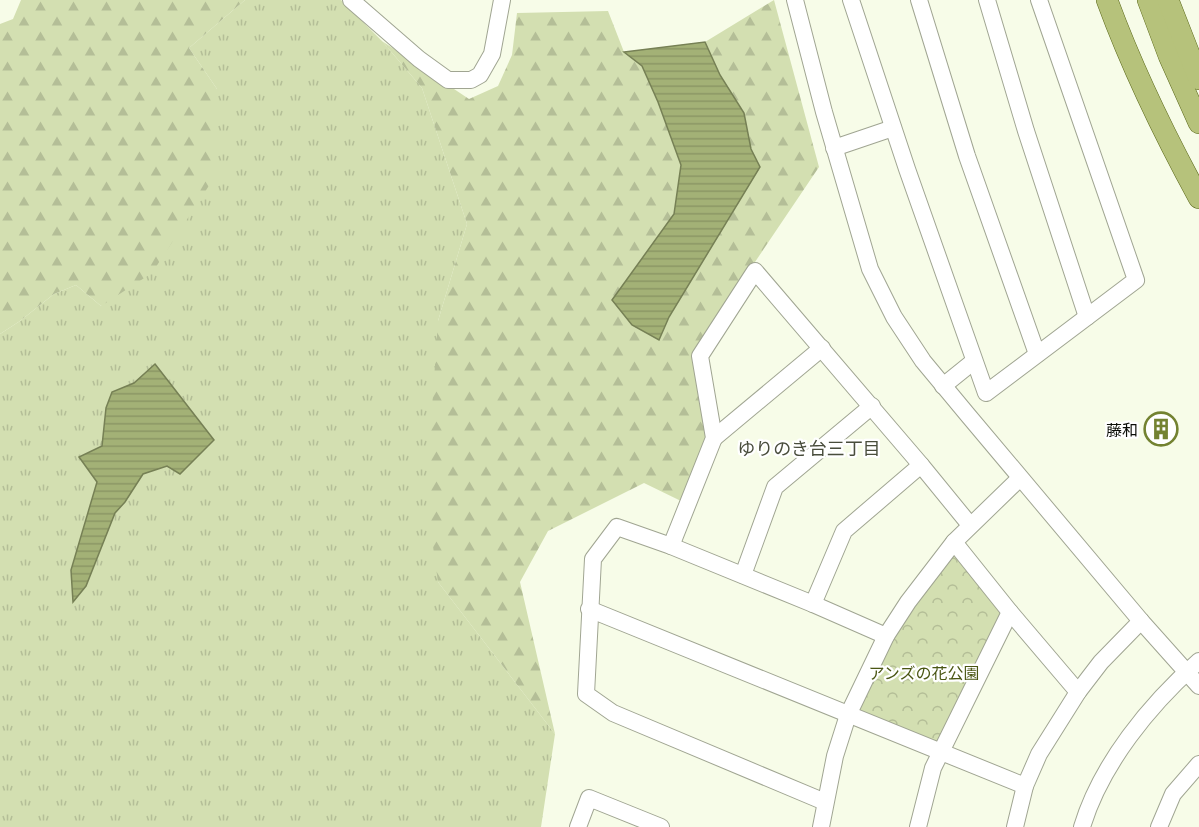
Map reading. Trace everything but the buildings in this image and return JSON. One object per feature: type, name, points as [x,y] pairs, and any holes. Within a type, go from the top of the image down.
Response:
[{"type":"main road","points":[[1107,0],[1168,143],[1199,198]]},
{"type":"main road","points":[[1148,0],[1169,56],[1199,123]]},
{"type":"main road","points":[[1168,0],[1199,79]]},
{"type":"street","points":[[351,0],[419,59],[448,80],[471,80],[480,75],[492,54],[502,0]]},
{"type":"street","points":[[795,0],[834,148],[870,269],[894,317],[923,362],[1141,621],[1193,667],[1199,686]]},
{"type":"street","points":[[851,0],[893,128],[986,393],[1136,279],[1039,0]]},
{"type":"street","points":[[919,0],[967,156],[1037,354]]},
{"type":"street","points":[[987,0],[1026,131],[1087,317]]},
{"type":"street","points":[[834,148],[893,128]]},
{"type":"street","points":[[714,438],[700,356],[755,271],[872,406],[970,525]]},
{"type":"street","points":[[671,546],[714,438],[822,348]]},
{"type":"street","points":[[943,386],[974,361]]},
{"type":"street","points":[[742,575],[775,487],[872,406]]},
{"type":"street","points":[[813,604],[844,531],[921,465]]},
{"type":"street","points":[[821,827],[835,756],[848,715],[886,636],[908,602],[954,542],[1020,478]]},
{"type":"street","points":[[825,802],[613,713],[586,694],[593,559],[617,527],[671,546],[886,636]]},
{"type":"street","points":[[954,542],[1078,692]]},
{"type":"street","points":[[589,609],[1025,786]]},
{"type":"street","points":[[918,827],[933,768],[1010,612]]},
{"type":"street","points":[[1015,827],[1025,786],[1039,754],[1078,692],[1101,662],[1141,621]]},
{"type":"street","points":[[1082,827],[1086,813],[1114,759],[1137,727],[1193,667]]},
{"type":"street","points":[[1159,827],[1173,794],[1199,764]]},
{"type":"street","points":[[578,827],[589,798],[662,827]]},
{"type":"green space","points":[[21,0],[245,0],[189,48],[217,89],[212,181],[152,273],[101,306],[76,285],[54,294],[0,334],[0,24],[13,19]]},
{"type":"green space","points":[[245,0],[341,0],[382,41],[422,88],[467,224],[438,321],[438,582],[555,734],[541,827],[0,827],[0,334],[54,294],[76,285],[101,306],[217,89],[189,48]]},
{"type":"green space","points":[[774,0],[819,167],[693,354],[706,436],[681,501],[644,483],[548,531],[520,582],[555,734],[438,582],[426,496],[438,321],[467,224],[422,88],[382,41],[469,99],[498,86],[512,55],[517,13],[608,11],[624,52],[705,42]]},
{"type":"green space","name":"アンズの花公園","points":[[954,542],[1010,612],[940,752],[848,715],[886,636]]},
{"type":"shaded area","points":[[705,42],[720,75],[744,113],[751,149],[760,167],[669,317],[659,340],[632,325],[612,300],[674,214],[681,165],[642,66],[624,52]]},
{"type":"shaded area","points":[[155,364],[214,440],[180,474],[167,466],[143,474],[115,513],[86,586],[73,602],[71,570],[97,482],[79,457],[102,446],[106,408],[112,392],[134,383]]},
{"type":"place","name":"藤和","points":[[1161,429]]},
{"type":"district","name":"ゆりのき台三丁目","points":[[809,448]]}]
